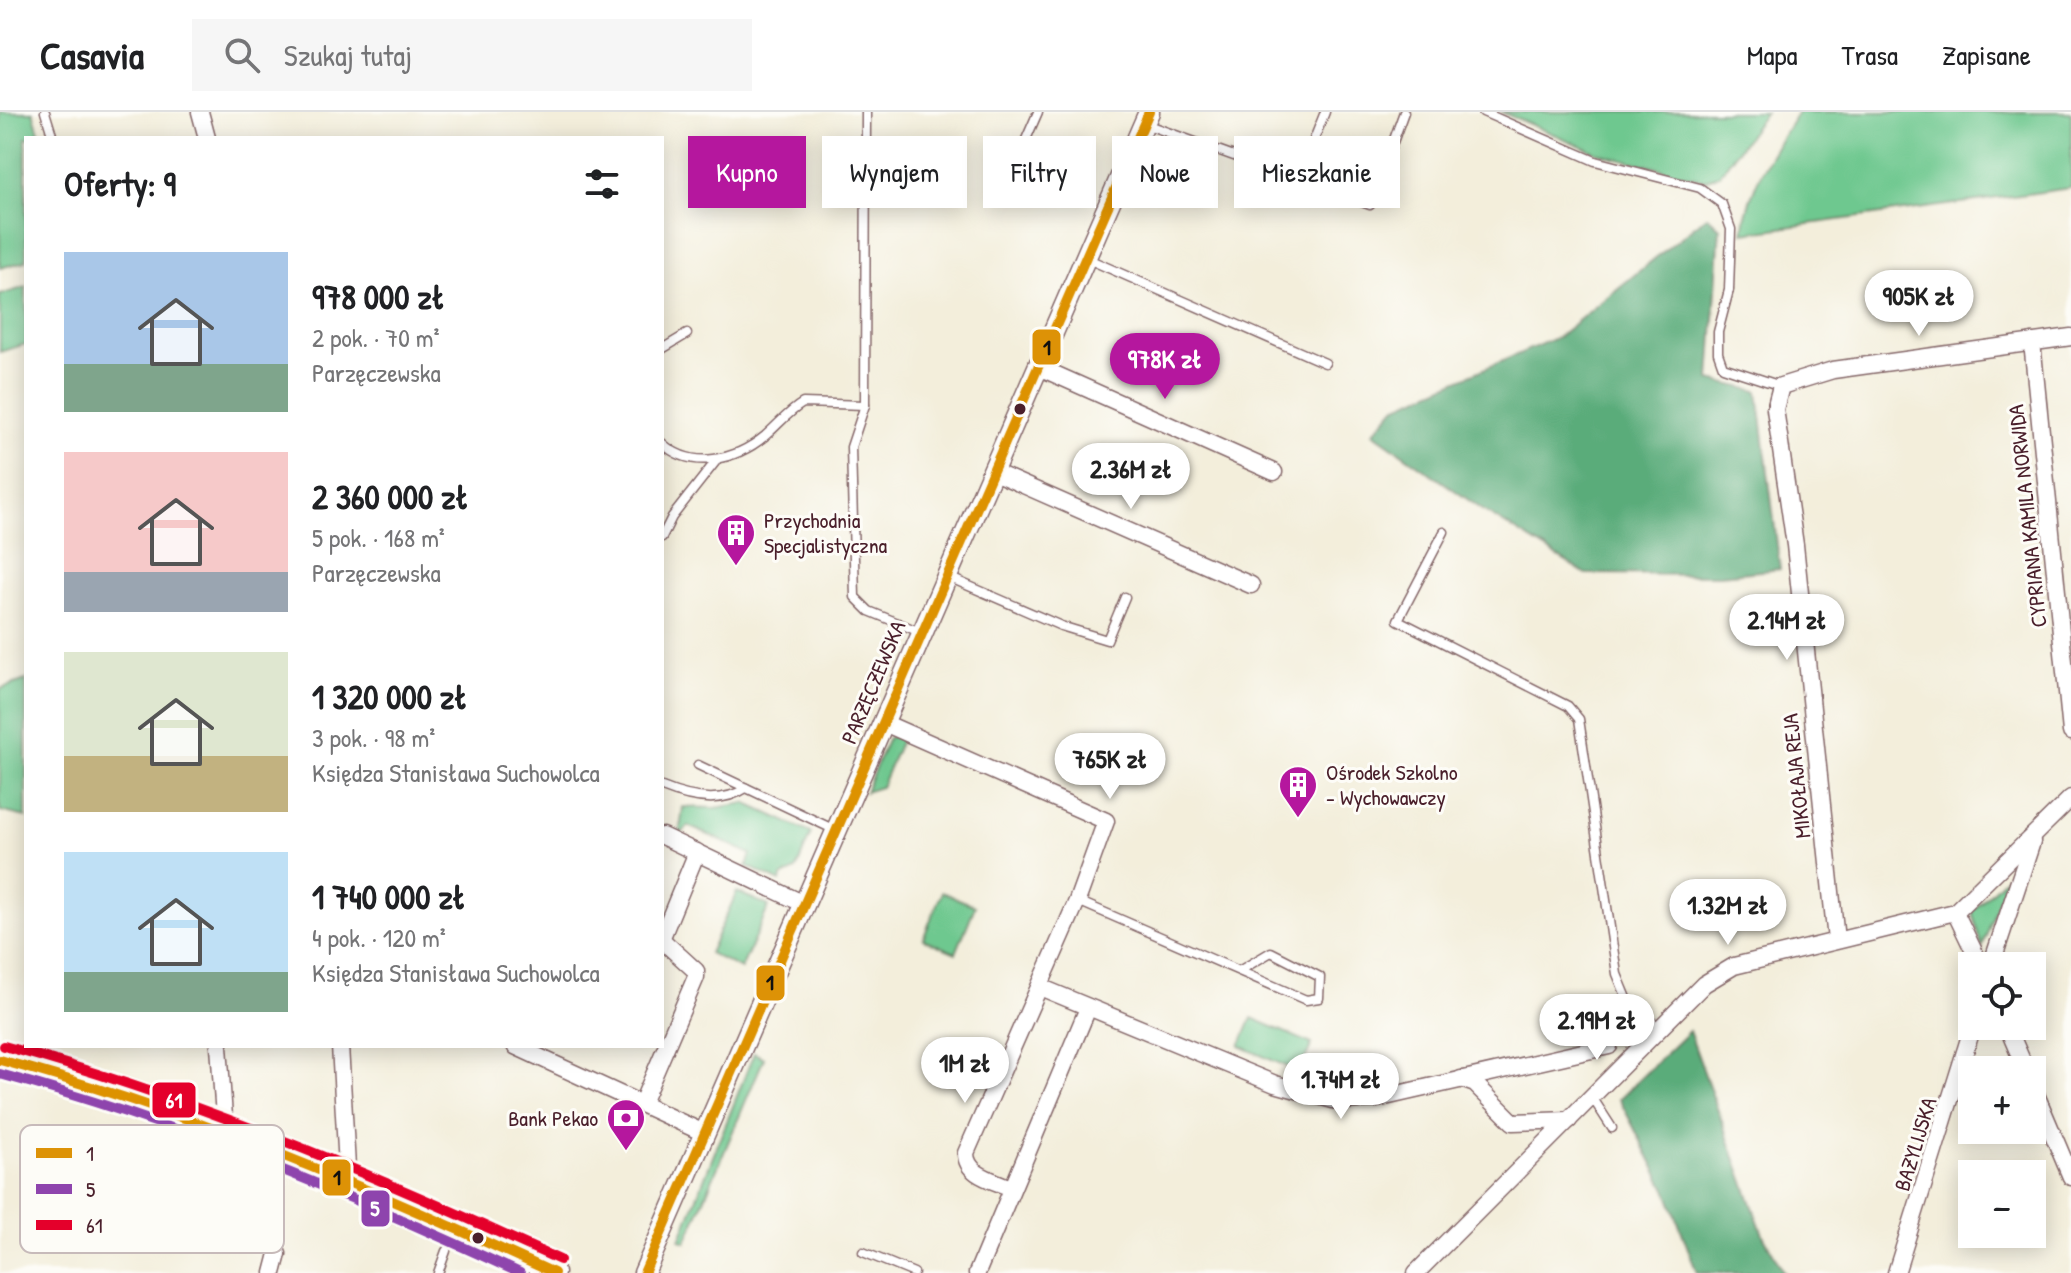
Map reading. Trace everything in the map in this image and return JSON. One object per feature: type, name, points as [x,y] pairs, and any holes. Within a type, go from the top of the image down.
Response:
[{"type":"street","points":[[200,112],[206,136]]},
{"type":"street","name":"PARZĘCZEWSKA","points":[[644,1273],[920,632],[1041,368],[1147,118]]},
{"type":"street","points":[[1781,386],[1833,370],[2071,337]]},
{"type":"street","name":"CYPRIANA KAMILA NORWIDA","points":[[2032,342],[2071,732]]},
{"type":"street","points":[[1041,368],[1274,472]]},
{"type":"street","name":"MIKOŁAJA REJA","points":[[1781,386],[1775,409],[1795,545],[1836,940]]},
{"type":"street","points":[[994,472],[1251,585]]},
{"type":"street","points":[[882,722],[1106,821],[1077,901],[966,1153],[966,1163],[972,1171],[1011,1188]]},
{"type":"street","points":[[1416,1273],[1704,984],[1734,966],[1955,912],[2071,798]]},
{"type":"street","points":[[664,837],[804,904]]},
{"type":"street","points":[[1996,952],[2033,837]]},
{"type":"street","points":[[664,933],[697,852]]},
{"type":"street","points":[[1955,912],[1974,952]]},
{"type":"street","points":[[642,1103],[696,977],[696,971],[667,948],[664,942]]},
{"type":"street","points":[[1040,987],[1275,1084],[1337,1101],[1376,1099],[1609,1046]]},
{"type":"street","points":[[977,1273],[1088,1008]]},
{"type":"street","name":"BAZYLIJSKA","points":[[1896,1273],[1969,1040]]},
{"type":"street","points":[[219,1048],[225,1125]]},
{"type":"street","points":[[340,1048],[348,1184]]},
{"type":"street","points":[[519,1048],[704,1133]]},
{"type":"street","points":[[0,1060],[206,1125]]},
{"type":"street","points":[[1461,1079],[1475,1084],[1513,1122],[1569,1120]]},
{"type":"street","points":[[2046,1118],[2071,1177]]},
{"type":"street","points":[[284,1156],[554,1273]]},
{"type":"street","points":[[273,1273],[278,1254]]},
{"type":"lane","points":[[45,112],[52,136]]},
{"type":"lane","points":[[866,112],[865,405],[851,447],[855,597],[869,611],[920,632]]},
{"type":"lane","points":[[1027,136],[1038,112]]},
{"type":"lane","points":[[1315,136],[1325,112]]},
{"type":"lane","points":[[1395,136],[1404,112]]},
{"type":"lane","points":[[1483,112],[1595,161],[1686,183],[1713,195],[1722,204],[1731,229],[1729,290],[1718,332],[1718,353],[1723,367],[1781,386]]},
{"type":"lane","points":[[1147,118],[1234,155]]},
{"type":"lane","points":[[1087,259],[1325,363]]},
{"type":"lane","points":[[664,348],[687,334]]},
{"type":"lane","points":[[664,533],[679,507],[716,461],[763,438],[803,403],[865,405]]},
{"type":"lane","points":[[664,444],[684,456],[716,461]]},
{"type":"lane","points":[[1444,532],[1398,620],[1568,706],[1579,719],[1617,974],[1629,1003],[1658,1027]]},
{"type":"lane","points":[[945,576],[1061,626],[1107,640],[1125,597]]},
{"type":"lane","points":[[698,765],[835,830]]},
{"type":"lane","points":[[664,788],[686,796],[725,798],[746,788]]},
{"type":"lane","points":[[1077,901],[1306,1000],[1319,998],[1320,977],[1271,952],[1239,971]]},
{"type":"lane","points":[[1592,1096],[1612,1128]]},
{"type":"lane","points":[[438,1273],[446,1251]]},
{"type":"lane","points":[[863,1252],[914,1273]]},
{"type":"green space","points":[[0,112],[33,112],[40,136],[24,136],[24,262],[0,268]]},
{"type":"green space","points":[[1501,112],[1766,112],[1719,175],[1705,180],[1598,153]]},
{"type":"green space","points":[[1798,112],[2071,112],[2071,188],[1743,233],[1756,185]]},
{"type":"green space","points":[[1707,216],[1720,228],[1710,380],[1758,391],[1780,569],[1720,575],[1586,574],[1487,513],[1373,433],[1395,407],[1558,337]]},
{"type":"green space","points":[[24,288],[24,345],[0,352],[0,295]]},
{"type":"green space","points":[[24,681],[24,817],[0,811],[0,689]]},
{"type":"green space","points":[[893,736],[901,740],[881,787],[865,792],[888,738]]},
{"type":"green space","points":[[745,803],[811,833],[796,870],[783,876],[780,882],[747,866],[751,854],[688,826],[679,837],[683,807],[715,808]]},
{"type":"green space","points":[[2007,876],[1982,948],[1972,911]]},
{"type":"green space","points":[[737,892],[769,906],[741,969],[709,953]]},
{"type":"green space","points":[[942,892],[975,906],[956,953],[923,939]]},
{"type":"green space","points":[[1252,1018],[1312,1044],[1299,1072],[1240,1046]]},
{"type":"green space","points":[[1689,1031],[1764,1237],[1784,1273],[1697,1273],[1666,1189],[1619,1099]]},
{"type":"green space","points":[[754,1053],[764,1058],[686,1242],[680,1240]]},
{"type":"transit line","name":"1","points":[[644,1273],[1149,112]]},
{"type":"transit line","name":"61","points":[[4,1046],[147,1090],[243,1125]]},
{"type":"transit line","name":"1","points":[[0,1060],[203,1125]]},
{"type":"transit line","name":"5","points":[[0,1074],[163,1125]]},
{"type":"transit line","name":"61","points":[[284,1141],[560,1260]]},
{"type":"transit line","name":"1","points":[[284,1156],[554,1273]]},
{"type":"transit line","name":"5","points":[[284,1171],[520,1273]]},
{"type":"place","name":"Przychodnia Specjalistyczna","points":[[736,567]]},
{"type":"place","name":"Ośrodek Szkolno - Wychowawczy","points":[[1298,819]]},
{"type":"place","name":"Bank Pekao","points":[[626,1152]]}]
